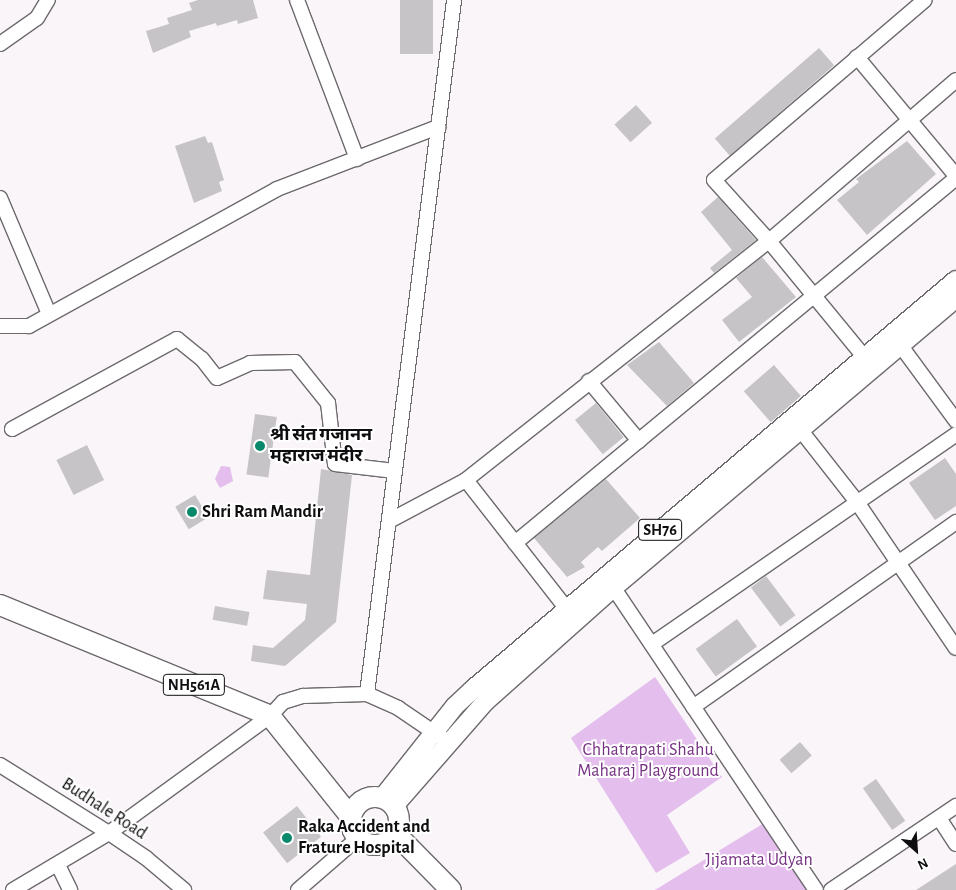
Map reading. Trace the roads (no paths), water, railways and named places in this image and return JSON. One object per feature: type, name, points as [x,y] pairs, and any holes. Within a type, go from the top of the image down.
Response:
[{"type":"highway","name":"NH561A","points":[[0,605],[270,716],[350,816],[350,824],[358,838]]},
{"type":"highway","points":[[350,816],[366,800],[388,802],[401,821],[396,834],[381,843],[365,842],[358,838]]},
{"type":"highway","points":[[396,834],[451,890]]},
{"type":"main road","name":"SH76","points":[[388,802],[441,737],[486,701],[570,614],[870,363],[956,280]]},
{"type":"main road","name":"SH76","points":[[870,363],[901,346],[956,298]]},
{"type":"street","points":[[0,44],[37,18],[48,0]]},
{"type":"street","points":[[297,0],[357,159]]},
{"type":"street","points":[[367,694],[454,0]]},
{"type":"street","points":[[870,363],[769,241],[714,180],[857,56],[925,0]]},
{"type":"street","points":[[515,543],[956,177],[857,56]]},
{"type":"street","points":[[388,521],[466,480],[589,381],[769,241],[956,80]]},
{"type":"street","points":[[0,326],[29,326],[277,190],[438,127]]},
{"type":"street","points":[[0,198],[49,314]]},
{"type":"street","points":[[12,429],[177,338],[202,358],[217,378],[250,364],[295,362],[328,403],[335,464],[395,471]]},
{"type":"street","points":[[901,346],[956,420]]},
{"type":"street","points":[[589,381],[639,440]]},
{"type":"street","points":[[796,425],[857,502],[956,648]]},
{"type":"street","points":[[652,644],[956,434]]},
{"type":"street","points":[[466,480],[570,614]]},
{"type":"street","points":[[693,707],[956,522]]},
{"type":"street","points":[[609,582],[816,890]]},
{"type":"street","points":[[13,890],[58,865],[108,833],[270,716],[283,702],[303,696],[367,694],[398,708],[441,737]]},
{"type":"street","name":"Budhale Road","points":[[0,765],[146,858],[184,890]]},
{"type":"street","points":[[831,890],[956,806]]},
{"type":"street","points":[[939,818],[956,844]]},
{"type":"street","points":[[298,890],[358,838]]},
{"type":"street","points":[[58,865],[70,890]]},
{"type":"place","name":"श्री संंत गजानन महाराज मंदीर","points":[[260,446]]},
{"type":"place","name":"Shri Ram Mandir","points":[[192,512]]},
{"type":"place","name":"Raka Accident and Frature Hospital","points":[[287,838]]},
{"type":"park label","name":"Chhatrapati Shahu Maharaj Playground","points":[[648,761]]},
{"type":"park label","name":"Jijamata Udyan","points":[[759,860]]}]
